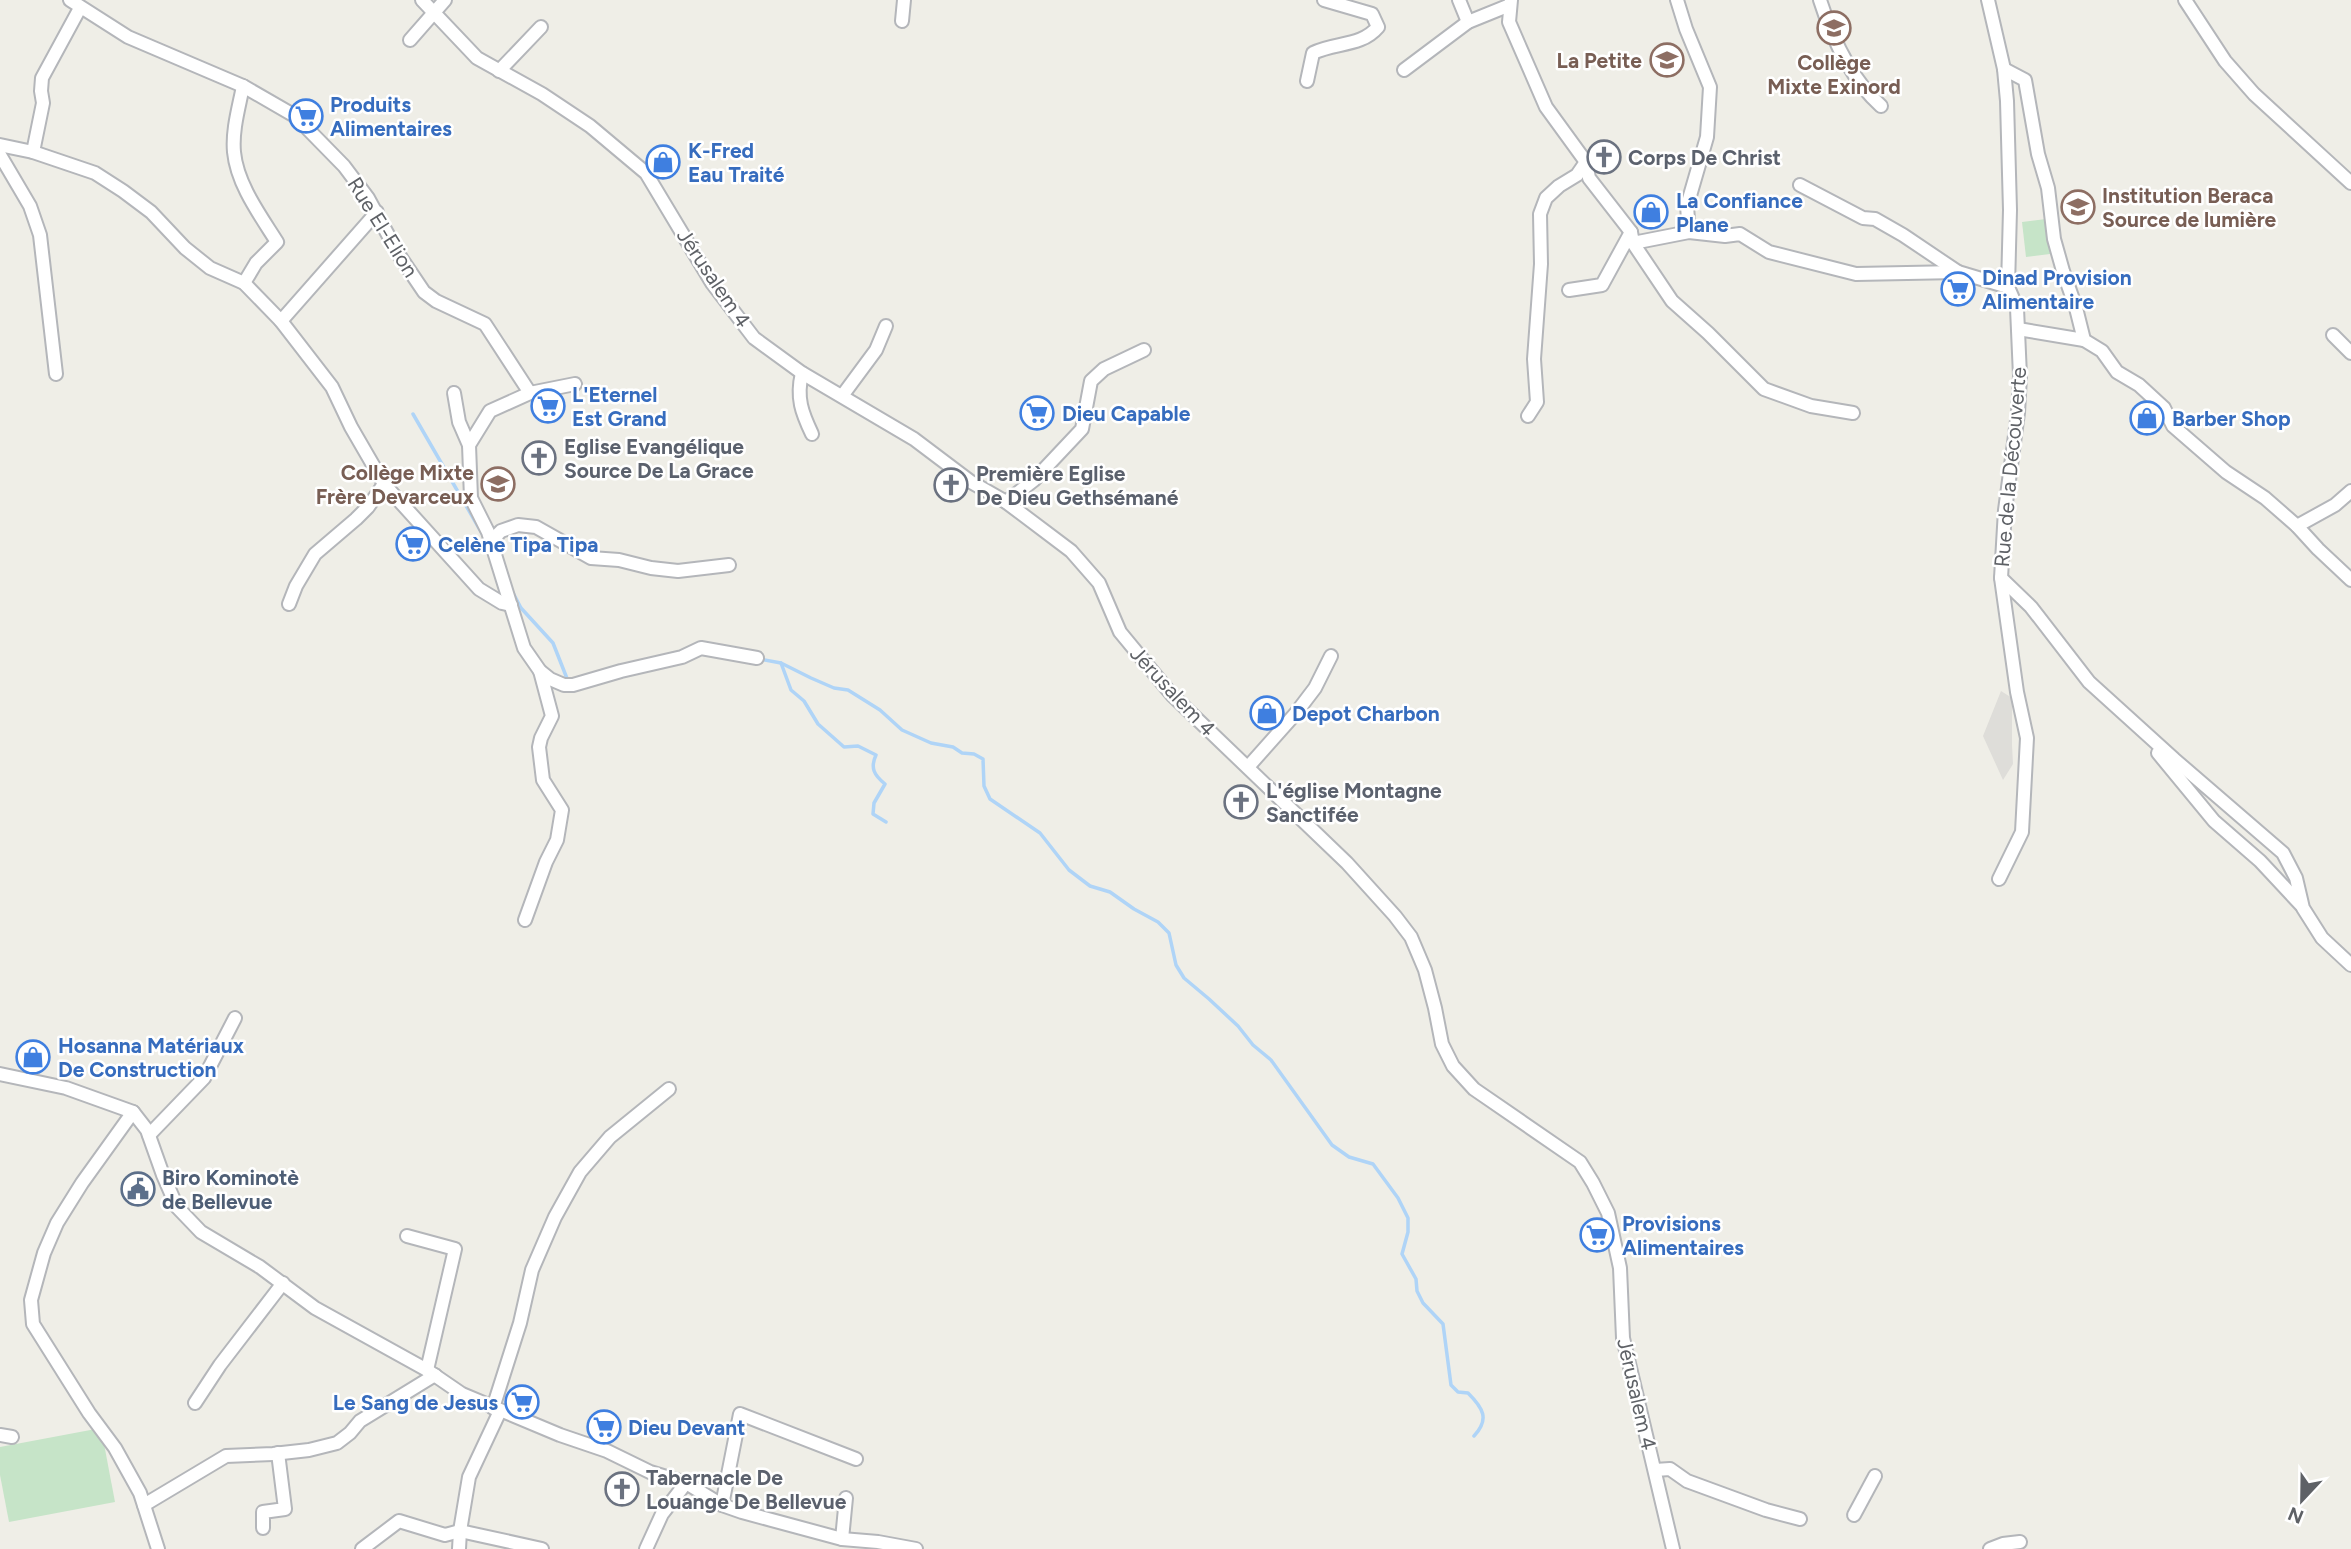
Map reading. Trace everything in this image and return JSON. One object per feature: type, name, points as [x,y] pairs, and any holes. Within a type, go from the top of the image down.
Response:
[{"type":"street","name":"Jérusalem 4","points":[[422,0],[477,58],[542,94],[590,126],[646,173],[712,283],[754,338],[802,373],[914,439],[971,482],[1006,502],[1071,551],[1099,583],[1120,632],[1172,695],[1347,863],[1395,916],[1410,937],[1425,970],[1441,1044],[1453,1066],[1474,1089],[1580,1162],[1608,1213],[1620,1268],[1623,1338],[1673,1549]]},
{"type":"street","points":[[410,40],[444,0]]},
{"type":"street","points":[[902,20],[904,0]]},
{"type":"street","points":[[1307,81],[1313,53],[1325,47],[1369,37],[1378,27],[1372,14],[1324,0]]},
{"type":"street","points":[[1458,0],[1468,22]]},
{"type":"street","points":[[1677,0],[1686,30],[1710,87],[1707,137],[1687,206],[1689,232]]},
{"type":"street","points":[[1820,0],[1852,72],[1868,94],[1881,106]]},
{"type":"street","name":"Rue de la Découverte","points":[[1988,0],[2004,69],[2010,210],[2008,287],[2017,308],[2018,329],[2019,401],[2005,510],[2001,578],[2031,607],[2089,682],[2283,853],[2296,878],[2303,908],[2322,938],[2351,965]]},
{"type":"street","points":[[2185,0],[2225,61],[2254,94],[2351,183]]},
{"type":"street","points":[[1404,70],[1468,22],[1510,3],[1509,22],[1546,107],[1586,162],[1589,178],[1632,237],[1672,301],[1708,332],[1764,389],[1811,406],[1853,413]]},
{"type":"street","points":[[33,152],[43,103],[42,78],[75,4]]},
{"type":"street","name":"Rue El-Elion","points":[[75,4],[128,37],[243,86],[295,116],[344,166],[377,212],[399,256],[424,292],[485,324],[530,393]]},
{"type":"street","points":[[499,71],[541,27]]},
{"type":"street","points":[[2004,69],[2025,80],[2038,154],[2048,188],[2053,232],[2063,271],[2077,308],[2084,340]]},
{"type":"street","points":[[243,86],[233,149],[237,169],[256,209],[277,242],[256,263],[244,283]]},
{"type":"street","points":[[0,145],[33,152],[94,173],[151,212],[185,248],[209,268],[244,283],[281,321],[332,387],[351,427],[384,484],[479,589],[502,603],[511,605]]},
{"type":"street","points":[[0,155],[30,206],[40,235],[56,374]]},
{"type":"street","points":[[1528,416],[1537,402],[1534,359],[1541,264],[1540,214],[1546,198],[1577,175],[1586,162]]},
{"type":"street","points":[[1800,185],[1863,218],[1875,219],[1958,272],[2008,287]]},
{"type":"street","points":[[281,321],[377,212]]},
{"type":"street","points":[[1632,237],[1689,232],[1725,236],[1740,234],[1769,252],[1856,274],[1958,272]]},
{"type":"street","points":[[1569,290],[1601,285],[1632,237]]},
{"type":"street","points":[[842,396],[876,350],[886,326]]},
{"type":"street","points":[[2018,329],[2084,340],[2102,351],[2117,372],[2139,385],[2164,408],[2173,426],[2226,472],[2265,498],[2351,580]]},
{"type":"street","points":[[2333,335],[2351,353]]},
{"type":"street","points":[[1006,502],[1034,480],[1082,429],[1091,381],[1104,369],[1144,350]]},
{"type":"street","points":[[802,373],[800,409],[812,434]]},
{"type":"street","points":[[469,445],[491,411],[530,393],[575,384]]},
{"type":"street","points":[[454,393],[459,422],[469,445],[471,498],[488,532],[524,648],[550,680],[573,685],[682,657],[701,648],[757,659]]},
{"type":"street","points":[[289,604],[315,554],[368,507],[384,484]]},
{"type":"street","points":[[2297,526],[2335,505],[2351,491]]},
{"type":"street","points":[[2335,505],[2351,509]]},
{"type":"street","points":[[494,550],[500,531],[518,525],[536,527],[591,558],[619,560],[678,571],[729,565]]},
{"type":"street","points":[[1999,879],[2022,832],[2026,738],[2001,578]]},
{"type":"street","points":[[1248,767],[1315,688],[1331,656]]},
{"type":"street","points":[[525,920],[557,839],[562,810],[543,779],[539,747],[552,716],[552,708],[542,686],[540,671]]},
{"type":"street","points":[[2146,733],[2172,772],[2207,814],[2260,861],[2303,908]]},
{"type":"street","points":[[149,1135],[204,1078],[235,1018]]},
{"type":"street","points":[[0,1074],[66,1088],[133,1112],[149,1135],[177,1207],[201,1232],[236,1251],[315,1308],[431,1373],[462,1394],[560,1435],[607,1451],[650,1472],[685,1483],[722,1505],[877,1547],[916,1549]]},
{"type":"street","points":[[459,1549],[470,1477],[497,1409],[532,1270],[555,1217],[580,1172],[610,1137],[669,1088]]},
{"type":"street","points":[[133,1112],[57,1223],[44,1253],[31,1300],[33,1324],[89,1413],[116,1448],[140,1493],[158,1549]]},
{"type":"street","points":[[144,1505],[226,1456],[309,1450],[337,1443],[360,1421],[431,1373],[455,1249],[407,1236]]},
{"type":"street","points":[[195,1403],[220,1365],[283,1283]]},
{"type":"street","points":[[722,1505],[740,1414],[856,1459]]},
{"type":"street","points":[[263,1528],[263,1512],[285,1509],[278,1453]]},
{"type":"street","points":[[1655,1470],[1670,1469],[1687,1481],[1766,1510],[1800,1519]]},
{"type":"street","points":[[1854,1516],[1875,1476]]},
{"type":"street","points":[[646,1549],[662,1514],[685,1483]]},
{"type":"street","points":[[842,1539],[846,1498]]},
{"type":"street","points":[[362,1549],[400,1521],[445,1535],[460,1531],[542,1549]]},
{"type":"street","points":[[1990,1549],[2020,1542]]},
{"type":"shaded area","points":[[2001,691],[2012,698],[2013,764],[2003,780],[1983,736]]},
{"type":"green space","points":[[2046,219],[2050,254],[2026,257],[2022,222]]},
{"type":"green space","points":[[101,1428],[115,1502],[9,1522],[0,1475],[0,1447]]},
{"type":"waterway","points":[[413,414],[483,535]]},
{"type":"waterway","points":[[512,591],[521,608],[553,643],[568,681]]},
{"type":"waterway","points":[[759,659],[781,663],[834,688],[848,690],[880,710],[902,730],[931,743],[953,747],[962,753],[974,754],[983,759],[984,786],[990,799],[1040,833],[1069,870],[1090,886],[1110,892],[1158,922],[1169,933],[1176,965],[1184,978],[1238,1026],[1253,1045],[1271,1060],[1332,1145],[1349,1157],[1373,1164],[1398,1198],[1408,1218],[1408,1232],[1402,1254],[1416,1279],[1417,1291],[1423,1303],[1443,1324],[1451,1385],[1458,1392],[1468,1393],[1483,1414],[1482,1424],[1474,1436]]},
{"type":"waterway","points":[[781,663],[791,690],[804,701],[818,724],[844,747],[858,746],[876,755],[874,771],[885,784],[874,803],[873,814],[886,822]]},
{"type":"place","name":"Collège Mixte Exinord","points":[[1834,28]]},
{"type":"place","name":"La Petite","points":[[1667,60]]},
{"type":"place","name":"Produits Alimentaires","points":[[306,116]]},
{"type":"place","name":"Corps De Christ","points":[[1604,157]]},
{"type":"place","name":"K-Fred Eau Traité","points":[[663,162]]},
{"type":"place","name":"Institution Beraca Source de lumière","points":[[2078,207]]},
{"type":"place","name":"La Confiance Plane","points":[[1651,212]]},
{"type":"place","name":"Dinad Provision Alimentaire","points":[[1958,289]]},
{"type":"place","name":"L'Eternel Est Grand","points":[[548,406]]},
{"type":"place","name":"Dieu Capable","points":[[1037,413]]},
{"type":"place","name":"Barber Shop","points":[[2147,418]]},
{"type":"place","name":"Eglise Evangélique Source De La Grace","points":[[539,458]]},
{"type":"place","name":"Collège Mixte Frère Devarceux","points":[[498,484]]},
{"type":"place","name":"Première Eglise De Dieu Gethsémané","points":[[951,485]]},
{"type":"place","name":"Celène Tipa Tipa","points":[[413,544]]},
{"type":"place","name":"Depot Charbon","points":[[1267,713]]},
{"type":"place","name":"L'église Montagne Sanctifée","points":[[1241,802]]},
{"type":"place","name":"Hosanna Matériaux De Construction","points":[[33,1057]]},
{"type":"place","name":"Biro Kominotè de Bellevue","points":[[138,1189]]},
{"type":"place","name":"Provisions Alimentaires","points":[[1597,1235]]},
{"type":"place","name":"Le Sang de Jesus","points":[[522,1402]]},
{"type":"place","name":"Dieu Devant","points":[[604,1427]]},
{"type":"place","name":"Tabernacle De Louange De Bellevue","points":[[622,1489]]}]
